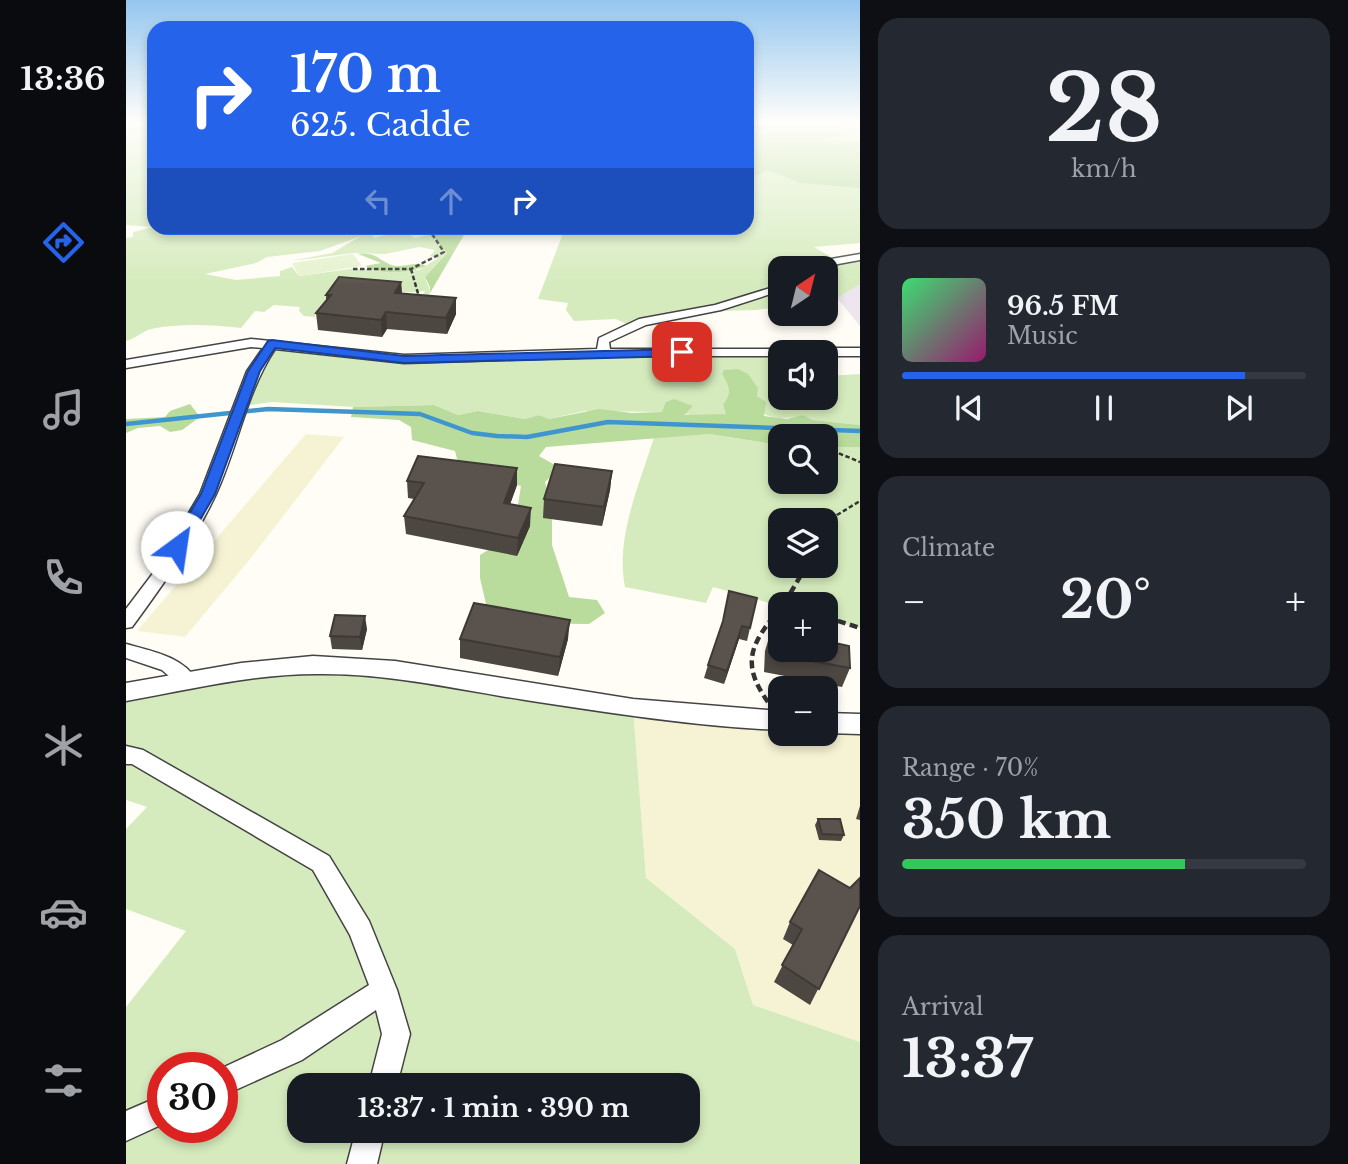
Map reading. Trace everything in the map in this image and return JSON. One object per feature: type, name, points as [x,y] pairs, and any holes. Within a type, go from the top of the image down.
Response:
[{"type":"street","points":[[838,261],[860,257]]},
{"type":"street","points":[[604,353],[605,340],[632,325],[717,308],[768,292]]},
{"type":"street","points":[[126,622],[161,575],[208,494],[254,371],[272,344]]},
{"type":"street","points":[[126,364],[241,345],[272,344],[404,359],[604,353],[768,352]]},
{"type":"street","points":[[838,352],[860,352]]},
{"type":"street","points":[[126,651],[169,665],[186,680]]},
{"type":"street","points":[[126,692],[186,680],[313,665],[351,666],[395,670],[633,708],[768,714]]},
{"type":"street","points":[[838,723],[860,724]]},
{"type":"street","points":[[126,755],[136,756],[321,863],[360,929],[384,990],[396,1034],[386,1073]]},
{"type":"street","points":[[238,1075],[292,1050],[384,990]]},
{"type":"street","points":[[126,1126],[147,1116]]},
{"type":"street","points":[[362,1164],[368,1143]]},
{"type":"path","points":[[353,269],[411,269],[444,252],[433,235]]},
{"type":"path","points":[[411,269],[419,301]]},
{"type":"path","points":[[838,453],[860,462]]},
{"type":"path","points":[[838,514],[860,501]]},
{"type":"path","points":[[838,621],[860,628]]},
{"type":"path","points":[[768,623],[760,632],[749,656],[758,690],[768,703]]},
{"type":"shaded area","points":[[860,284],[860,326],[838,299]]},
{"type":"shaded area","points":[[306,434],[344,437],[251,558],[185,637],[137,631]]},
{"type":"shaded area","points":[[633,708],[768,720],[768,746],[838,746],[838,723],[860,724],[860,1042],[753,1005],[735,949],[646,878]]},
{"type":"green space","points":[[126,176],[147,176],[147,227],[126,225]]},
{"type":"green space","points":[[754,176],[860,176],[860,243],[814,247],[829,256],[768,256],[768,308],[665,313],[627,324],[616,319],[574,321],[566,310],[568,303],[538,299],[562,235],[754,235]]},
{"type":"green space","points":[[784,176],[860,176],[860,188],[800,183]]},
{"type":"green space","points":[[147,228],[147,235],[372,235],[374,238],[410,235],[415,238],[432,235],[447,253],[425,277],[430,290],[427,298],[421,297],[425,291],[396,292],[344,287],[339,288],[314,317],[304,316],[299,311],[300,307],[274,305],[264,312],[255,311],[241,328],[196,325],[162,327],[148,330],[126,341],[126,238],[133,237],[133,232]],"holes":[[[361,236],[332,253],[291,261],[354,253],[385,254],[419,247],[435,250],[430,256],[438,258],[419,270],[350,269],[299,276],[292,267],[280,271],[280,276],[236,280],[205,274],[256,263],[267,257],[320,251]]]},
{"type":"green space","points":[[432,235],[464,235],[430,293],[425,277],[447,253]]},
{"type":"green space","points":[[353,254],[362,266],[299,276],[292,263]]},
{"type":"green space","points":[[358,254],[372,255],[393,266],[426,266],[404,271],[378,271],[365,266],[381,263]]},
{"type":"green space","points":[[838,261],[860,261],[860,284],[838,297]]},
{"type":"green space","points":[[272,344],[404,359],[768,352],[768,410],[838,410],[838,375],[860,374],[860,425],[813,420],[803,415],[791,418],[771,417],[755,409],[730,389],[723,404],[727,414],[701,416],[662,412],[584,411],[549,419],[539,415],[525,419],[478,411],[458,415],[434,405],[353,407],[272,402],[243,406]]},
{"type":"green space","points":[[738,369],[748,374],[758,388],[757,396],[766,402],[764,416],[787,419],[803,415],[813,420],[860,425],[860,447],[838,447],[838,424],[768,424],[768,443],[709,434],[546,447],[539,456],[560,468],[545,482],[552,509],[552,545],[569,597],[597,600],[605,613],[589,624],[508,623],[489,617],[480,578],[480,555],[513,535],[521,486],[490,479],[458,463],[455,451],[412,440],[411,427],[399,420],[351,417],[353,407],[434,405],[458,415],[478,411],[525,419],[539,415],[549,419],[599,409],[632,413],[662,412],[666,402],[674,399],[693,406],[684,415],[726,414],[723,404],[729,389],[722,374],[724,370]]},
{"type":"green space","points":[[190,404],[200,417],[182,430],[170,432],[160,426],[138,428],[126,433],[126,419],[165,417],[170,411]]},
{"type":"green space","points":[[709,434],[768,443],[768,494],[838,494],[838,447],[860,447],[860,628],[838,622],[838,592],[768,592],[768,603],[713,587],[706,603],[625,587],[623,549],[636,492],[654,437]]},
{"type":"green space","points":[[313,665],[633,708],[646,878],[735,949],[753,1005],[860,1042],[860,1164],[126,1164],[126,1007],[186,931],[126,909],[126,829],[147,807],[126,800],[126,692]]},
{"type":"building","points":[[339,277],[401,282],[395,293],[456,298],[446,318],[386,312],[381,320],[316,313],[331,295],[326,295]]},
{"type":"building","points":[[418,456],[517,468],[504,503],[531,508],[518,538],[404,516],[424,483],[407,481]]},
{"type":"building","points":[[555,464],[612,471],[604,507],[544,499]]},
{"type":"building","points":[[729,591],[757,598],[750,628],[742,626],[727,671],[708,665],[723,621]]},
{"type":"building","points":[[474,603],[570,620],[560,657],[460,639]]},
{"type":"building","points":[[335,615],[365,616],[360,637],[330,636]]},
{"type":"building","points":[[838,644],[849,646],[850,668],[818,662],[838,662]]},
{"type":"building","points":[[818,819],[840,819],[844,835],[822,834]]},
{"type":"building","points":[[819,870],[850,888],[860,878],[860,906],[819,989],[782,965],[802,929],[790,922]]},
{"type":"waterway","points":[[126,424],[268,409],[420,414],[472,433],[497,436],[527,437],[608,422],[860,431]]},
{"type":"route","points":[[177,547],[208,494],[237,424],[254,371],[272,344],[404,359],[682,352]]}]
